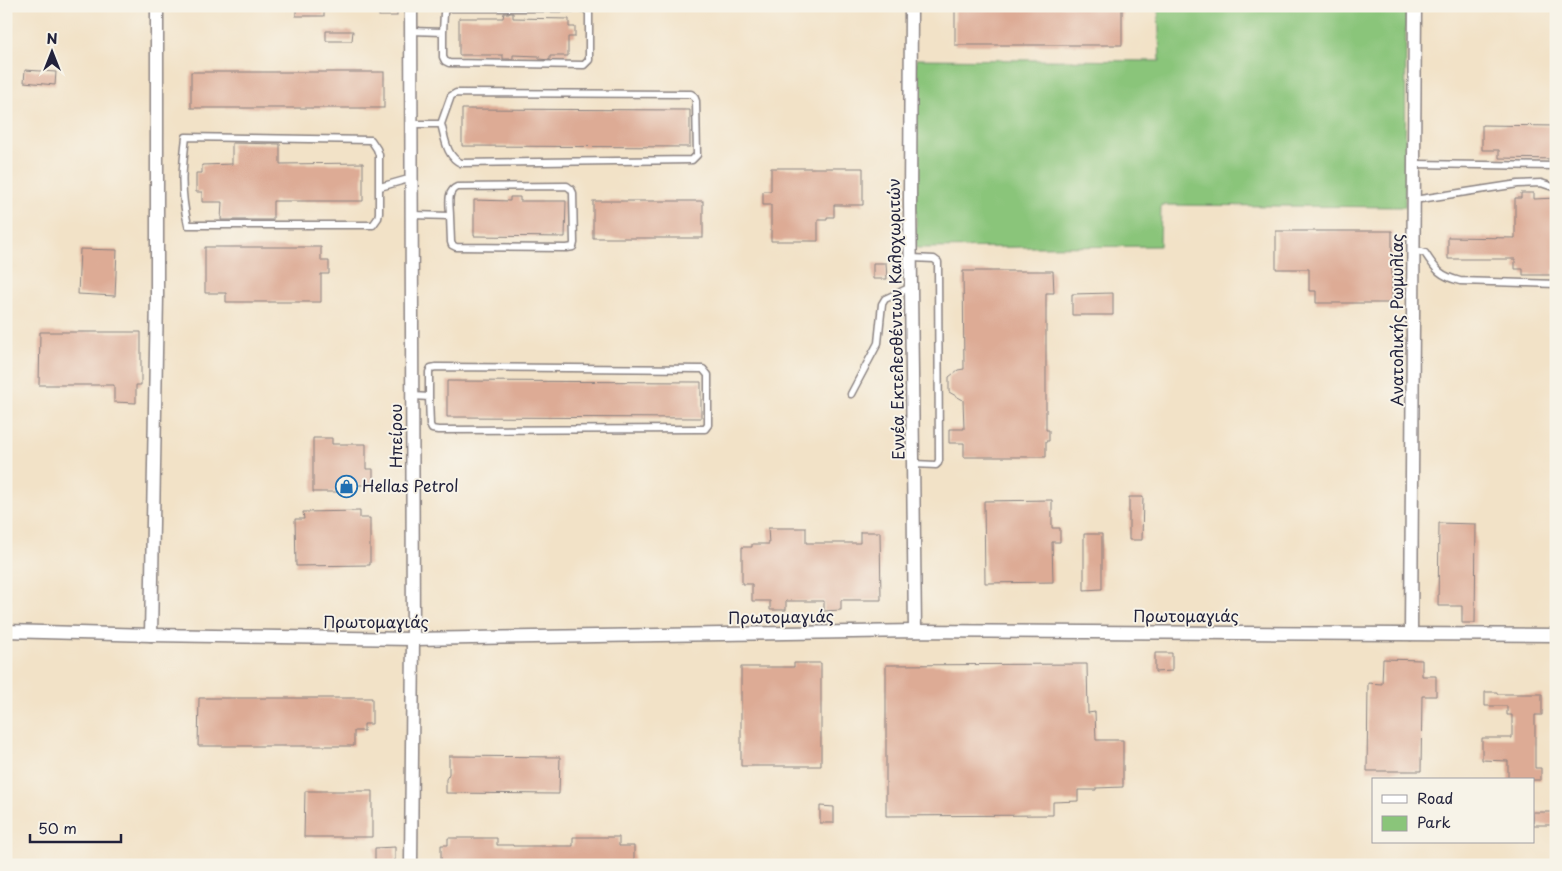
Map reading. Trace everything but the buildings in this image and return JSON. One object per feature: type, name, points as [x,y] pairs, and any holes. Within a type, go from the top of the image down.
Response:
[{"type":"street","points":[[151,635],[157,296],[157,6]]},
{"type":"street","name":"Ηπείρου","points":[[411,6],[414,639],[411,865]]},
{"type":"street","name":"Εννέα Εκτελεσθέντων Καλοχωριτών","points":[[911,6],[910,202],[915,631]]},
{"type":"street","name":"Ανατολικής Ρωμυλίας","points":[[1411,634],[1415,6]]},
{"type":"street","name":"Πρωτομαγιάς","points":[[6,631],[414,639],[915,631],[1556,635]]},
{"type":"lane","points":[[450,8],[585,8],[589,13],[590,60],[584,65],[448,63],[444,57],[444,32],[445,9],[450,8]]},
{"type":"lane","points":[[412,31],[444,32]]},
{"type":"lane","points":[[456,94],[691,94],[696,101],[697,155],[692,160],[461,162],[454,160],[450,155],[441,124],[451,96],[456,94]]},
{"type":"lane","points":[[413,124],[441,124]]},
{"type":"lane","points":[[186,137],[371,140],[379,155],[380,187],[379,213],[378,218],[373,224],[188,224],[181,183],[186,137]]},
{"type":"lane","points":[[1414,164],[1556,166]]},
{"type":"lane","points":[[380,187],[412,178]]},
{"type":"lane","points":[[1414,200],[1518,184],[1541,183],[1556,188]]},
{"type":"lane","points":[[567,186],[573,192],[574,243],[573,247],[567,248],[456,248],[451,242],[450,216],[450,192],[453,188],[567,186]]},
{"type":"lane","points":[[412,215],[450,216]]},
{"type":"lane","points":[[1414,250],[1425,253],[1434,267],[1446,278],[1460,281],[1556,284]]},
{"type":"lane","points":[[912,258],[937,260],[938,272],[939,460],[936,464],[914,464]]},
{"type":"lane","points":[[851,394],[878,342],[882,304],[885,299],[912,286]]},
{"type":"lane","points":[[436,367],[703,369],[708,374],[708,425],[705,429],[438,430],[432,429],[430,425],[429,397],[429,372],[431,368],[436,367]]},
{"type":"lane","points":[[413,396],[429,397]]},
{"type":"green space","points":[[1158,6],[1406,6],[1405,207],[1161,205],[1160,246],[916,248],[916,59],[1160,61]]},
{"type":"place","name":"Hellas Petrol","points":[[346,486]]}]
